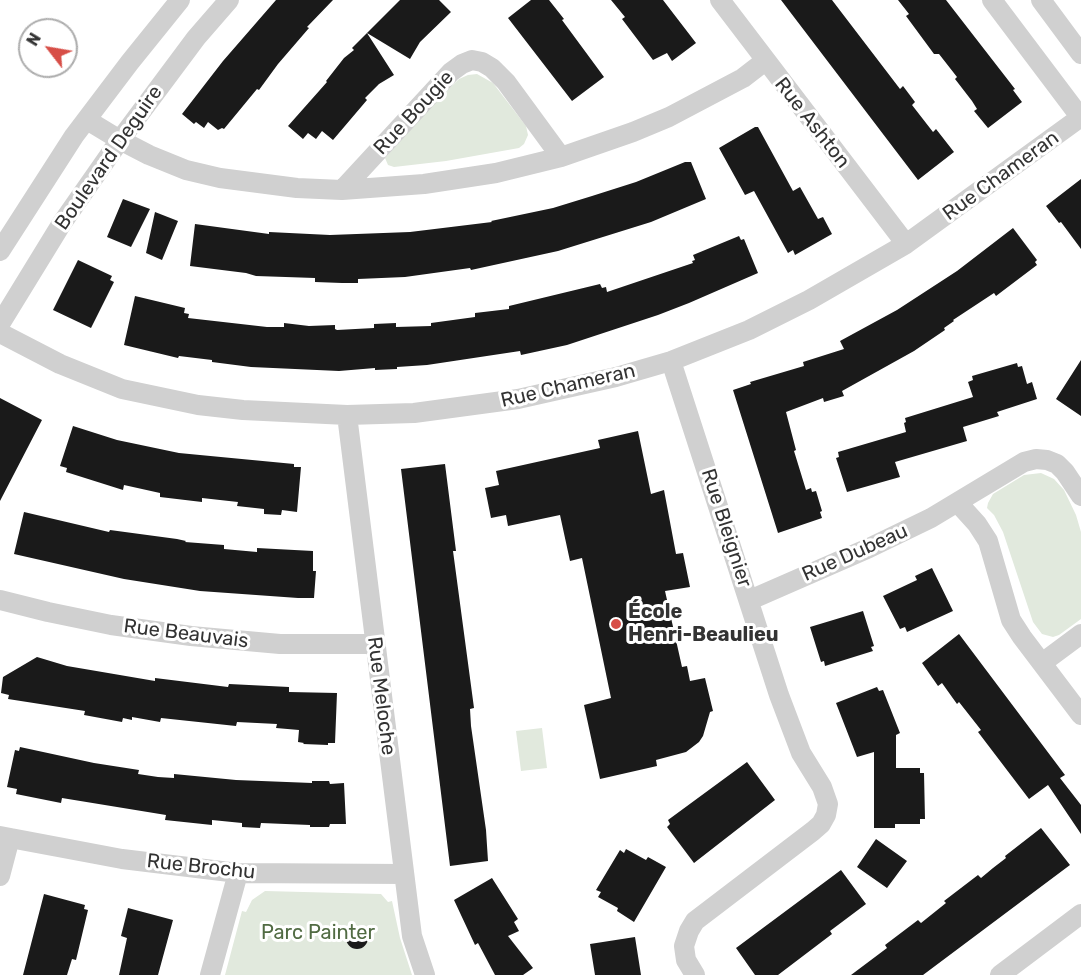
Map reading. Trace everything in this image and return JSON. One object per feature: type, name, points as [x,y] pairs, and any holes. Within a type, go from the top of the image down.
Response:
[{"type":"street","name":"Boulevard Deguire","points":[[0,251],[74,136],[180,0]]},
{"type":"street","name":"Boulevard Deguire","points":[[0,324],[62,222],[196,38],[229,0]]},
{"type":"street","name":"Rue Ashton","points":[[720,0],[906,244]]},
{"type":"street","points":[[992,0],[1081,118]]},
{"type":"street","points":[[1041,0],[1081,54]]},
{"type":"street","name":"Rue Bougie","points":[[342,190],[451,72],[472,60],[482,62],[492,68],[506,82],[561,157]]},
{"type":"street","name":"Rue Bougie","points":[[87,120],[120,140],[186,170],[208,175],[254,183],[342,190],[424,184],[496,173],[561,157],[669,117],[742,78],[765,61]]},
{"type":"street","name":"Rue Chameran","points":[[0,333],[90,377],[122,389],[198,405],[243,410],[347,415],[414,413],[518,399],[616,377],[671,361],[749,330],[861,272],[906,244],[1081,118]]},
{"type":"street","name":"Rue Bleignier","points":[[671,361],[789,723],[801,753],[822,788],[828,804],[821,824],[695,921],[684,946],[686,960],[695,975]]},
{"type":"street","name":"Rue Meloche","points":[[347,415],[412,936],[425,975]]},
{"type":"street","name":"Rue Dubeau","points":[[750,600],[900,534],[958,503],[1024,462],[1036,459],[1057,464],[1081,496]]},
{"type":"street","points":[[958,503],[977,524],[988,541],[1011,620],[1081,715]]},
{"type":"street","name":"Rue Beauvais","points":[[0,600],[100,622],[191,636],[280,644],[375,644]]},
{"type":"street","points":[[1042,663],[1081,634]]},
{"type":"street","points":[[0,876],[5,837]]},
{"type":"street","name":"Rue Brochu","points":[[5,837],[122,859],[238,873],[404,874]]},
{"type":"street","points":[[210,975],[238,873]]},
{"type":"street","points":[[1000,975],[1081,914]]},
{"type":"green space","points":[[477,74],[493,83],[526,126],[528,135],[524,144],[519,148],[446,161],[394,167],[388,165],[385,158],[438,99],[459,79]]},
{"type":"green space","points":[[1041,473],[1054,479],[1064,490],[1081,532],[1081,619],[1053,637],[1042,634],[1033,622],[1003,532],[994,515],[987,508],[993,494],[1024,475]]},
{"type":"green space","points":[[542,728],[547,768],[521,771],[516,731]]},
{"type":"green space","name":"Parc Painter","points":[[265,891],[381,894],[388,902],[392,901],[400,938],[412,975],[225,975],[242,911],[246,912],[252,900]]},
{"type":"building","points":[[276,0],[333,0],[307,27],[309,28],[259,90],[257,89],[224,129],[218,130],[208,122],[204,128],[196,122],[194,124],[182,114],[223,61]]},
{"type":"building","points":[[400,0],[439,0],[451,12],[420,42],[410,59],[367,33]]},
{"type":"building","points":[[531,0],[549,0],[604,77],[572,101],[508,18]]},
{"type":"building","points":[[611,0],[663,0],[696,43],[672,61],[667,53],[653,60],[622,19],[625,17]]},
{"type":"building","points":[[781,0],[832,0],[900,89],[903,86],[915,102],[912,105],[933,132],[936,129],[954,152],[918,180]]},
{"type":"building","points":[[898,0],[946,0],[1015,89],[1013,90],[1022,102],[988,128],[974,111],[977,109],[955,79],[957,77],[939,54],[934,54],[906,16],[909,14]]},
{"type":"building","points":[[367,33],[394,75],[379,84],[365,98],[367,100],[333,140],[322,131],[316,139],[308,133],[303,139],[288,126]]},
{"type":"building","points":[[758,127],[793,191],[800,187],[818,219],[823,217],[832,234],[795,255],[793,250],[788,253],[754,191],[745,195],[719,148]]},
{"type":"building","points":[[685,162],[691,162],[706,199],[651,222],[558,251],[471,270],[470,268],[405,277],[358,279],[358,283],[342,283],[315,282],[315,278],[256,276],[190,266],[195,224],[269,234],[269,232],[330,235],[410,232],[492,222],[553,208],[592,196],[636,182]]},
{"type":"building","points":[[1081,179],[1081,249],[1046,206]]},
{"type":"building","points":[[123,199],[150,209],[131,247],[107,237]]},
{"type":"building","points":[[155,212],[178,221],[162,260],[146,253]]},
{"type":"building","points":[[1013,228],[1037,260],[1035,262],[1037,265],[996,296],[994,293],[953,320],[944,328],[945,330],[914,351],[842,391],[844,396],[824,402],[823,398],[786,412],[796,450],[794,451],[806,490],[811,488],[812,492],[816,491],[822,518],[778,533],[733,390],[751,384],[750,382],[804,366],[803,362],[844,349],[840,341],[897,310],[957,271]]},
{"type":"building","points":[[739,236],[741,240],[744,239],[758,273],[658,315],[567,345],[521,355],[520,351],[427,365],[397,367],[397,369],[339,371],[251,367],[212,362],[212,360],[179,356],[178,358],[124,345],[135,296],[185,308],[184,313],[189,314],[188,318],[267,327],[284,327],[284,323],[309,326],[335,325],[337,330],[374,328],[374,324],[396,323],[396,327],[431,326],[431,323],[475,317],[475,313],[509,309],[509,306],[600,284],[602,288],[606,287],[607,292],[693,263],[692,261],[695,260],[693,255]]},
{"type":"building","points":[[78,260],[112,276],[110,280],[114,282],[91,328],[53,310]]},
{"type":"building","points":[[1081,360],[1081,416],[1056,399]]},
{"type":"building","points":[[1017,363],[1018,367],[1022,366],[1027,384],[1032,382],[1037,399],[997,412],[999,416],[963,427],[967,441],[895,462],[900,477],[847,492],[836,458],[839,457],[838,452],[906,432],[905,418],[973,397],[968,382],[973,380],[972,376]]},
{"type":"building","points":[[0,398],[42,420],[0,501]]},
{"type":"building","points":[[73,426],[117,440],[179,453],[294,464],[294,467],[301,467],[297,512],[282,510],[281,515],[264,514],[264,509],[237,506],[238,502],[202,498],[202,502],[160,497],[160,493],[124,485],[123,490],[66,472],[67,468],[60,466]]},
{"type":"building","points":[[638,431],[651,494],[664,490],[676,554],[683,553],[690,587],[665,591],[682,667],[687,666],[690,681],[705,678],[713,711],[710,712],[703,736],[686,752],[656,760],[657,766],[600,779],[584,705],[611,698],[582,558],[570,561],[560,515],[508,526],[506,515],[491,518],[485,488],[499,485],[496,471],[600,448],[598,440]]},
{"type":"building","points":[[445,464],[456,551],[453,551],[474,708],[470,709],[471,726],[486,830],[488,861],[450,866],[401,469]]},
{"type":"building","points":[[24,512],[109,532],[110,530],[185,542],[224,545],[224,549],[257,552],[257,548],[313,551],[313,571],[316,571],[314,598],[200,591],[124,579],[14,554]]},
{"type":"building","points":[[932,568],[953,611],[907,632],[905,627],[900,629],[883,596],[917,580],[915,576]]},
{"type":"building","points":[[863,611],[874,646],[871,647],[873,651],[825,666],[824,661],[821,662],[810,627]]},
{"type":"building","points":[[959,634],[1065,775],[1060,778],[1081,805],[1081,834],[1048,785],[1029,799],[978,732],[981,730],[959,702],[957,704],[942,683],[938,686],[922,663]]},
{"type":"building","points":[[37,657],[67,666],[155,681],[155,678],[228,687],[229,684],[289,687],[289,692],[337,693],[335,743],[303,744],[298,742],[299,730],[276,728],[277,724],[237,722],[236,726],[161,718],[160,722],[132,717],[132,720],[123,718],[122,722],[84,715],[85,711],[8,699],[9,695],[1,693],[3,677]]},
{"type":"building","points":[[877,687],[879,691],[883,690],[900,733],[896,735],[896,768],[920,768],[920,773],[924,773],[925,819],[920,819],[920,824],[895,824],[895,828],[874,828],[874,752],[857,757],[836,703]]},
{"type":"building","points":[[20,747],[139,770],[138,774],[158,777],[174,778],[174,774],[236,780],[344,783],[346,824],[310,827],[310,825],[261,823],[260,828],[242,827],[242,823],[212,820],[212,825],[165,820],[166,815],[62,798],[61,803],[16,794],[17,789],[7,787],[15,750],[19,751]]},
{"type":"building","points":[[747,762],[775,800],[694,863],[667,827],[670,824],[668,820]]},
{"type":"building","points":[[1041,828],[1070,865],[923,975],[851,975],[887,948],[885,945],[918,920],[921,923],[946,903],[944,901],[978,875],[981,878]]},
{"type":"building","points":[[876,839],[907,861],[887,888],[857,867]]},
{"type":"building","points":[[626,849],[646,860],[648,857],[666,867],[634,922],[617,911],[618,908],[598,897],[601,892],[596,890],[620,850],[624,853]]},
{"type":"building","points":[[841,870],[866,904],[830,931],[832,934],[778,975],[755,975],[736,948]]},
{"type":"building","points":[[492,878],[518,919],[514,922],[519,931],[508,936],[533,968],[523,975],[495,975],[478,943],[475,945],[454,900]]},
{"type":"building","points":[[44,894],[85,905],[84,909],[88,910],[76,960],[72,959],[67,975],[23,975]]},
{"type":"building","points":[[128,908],[173,920],[158,975],[119,975],[127,938],[121,936]]},
{"type":"building","points":[[357,927],[365,930],[368,938],[365,946],[357,949],[349,946],[346,938],[349,930]]},
{"type":"building","points":[[635,937],[641,975],[595,975],[590,944]]},
{"type":"place","name":"École Henri-Beaulieu","points":[[616,624]]}]
